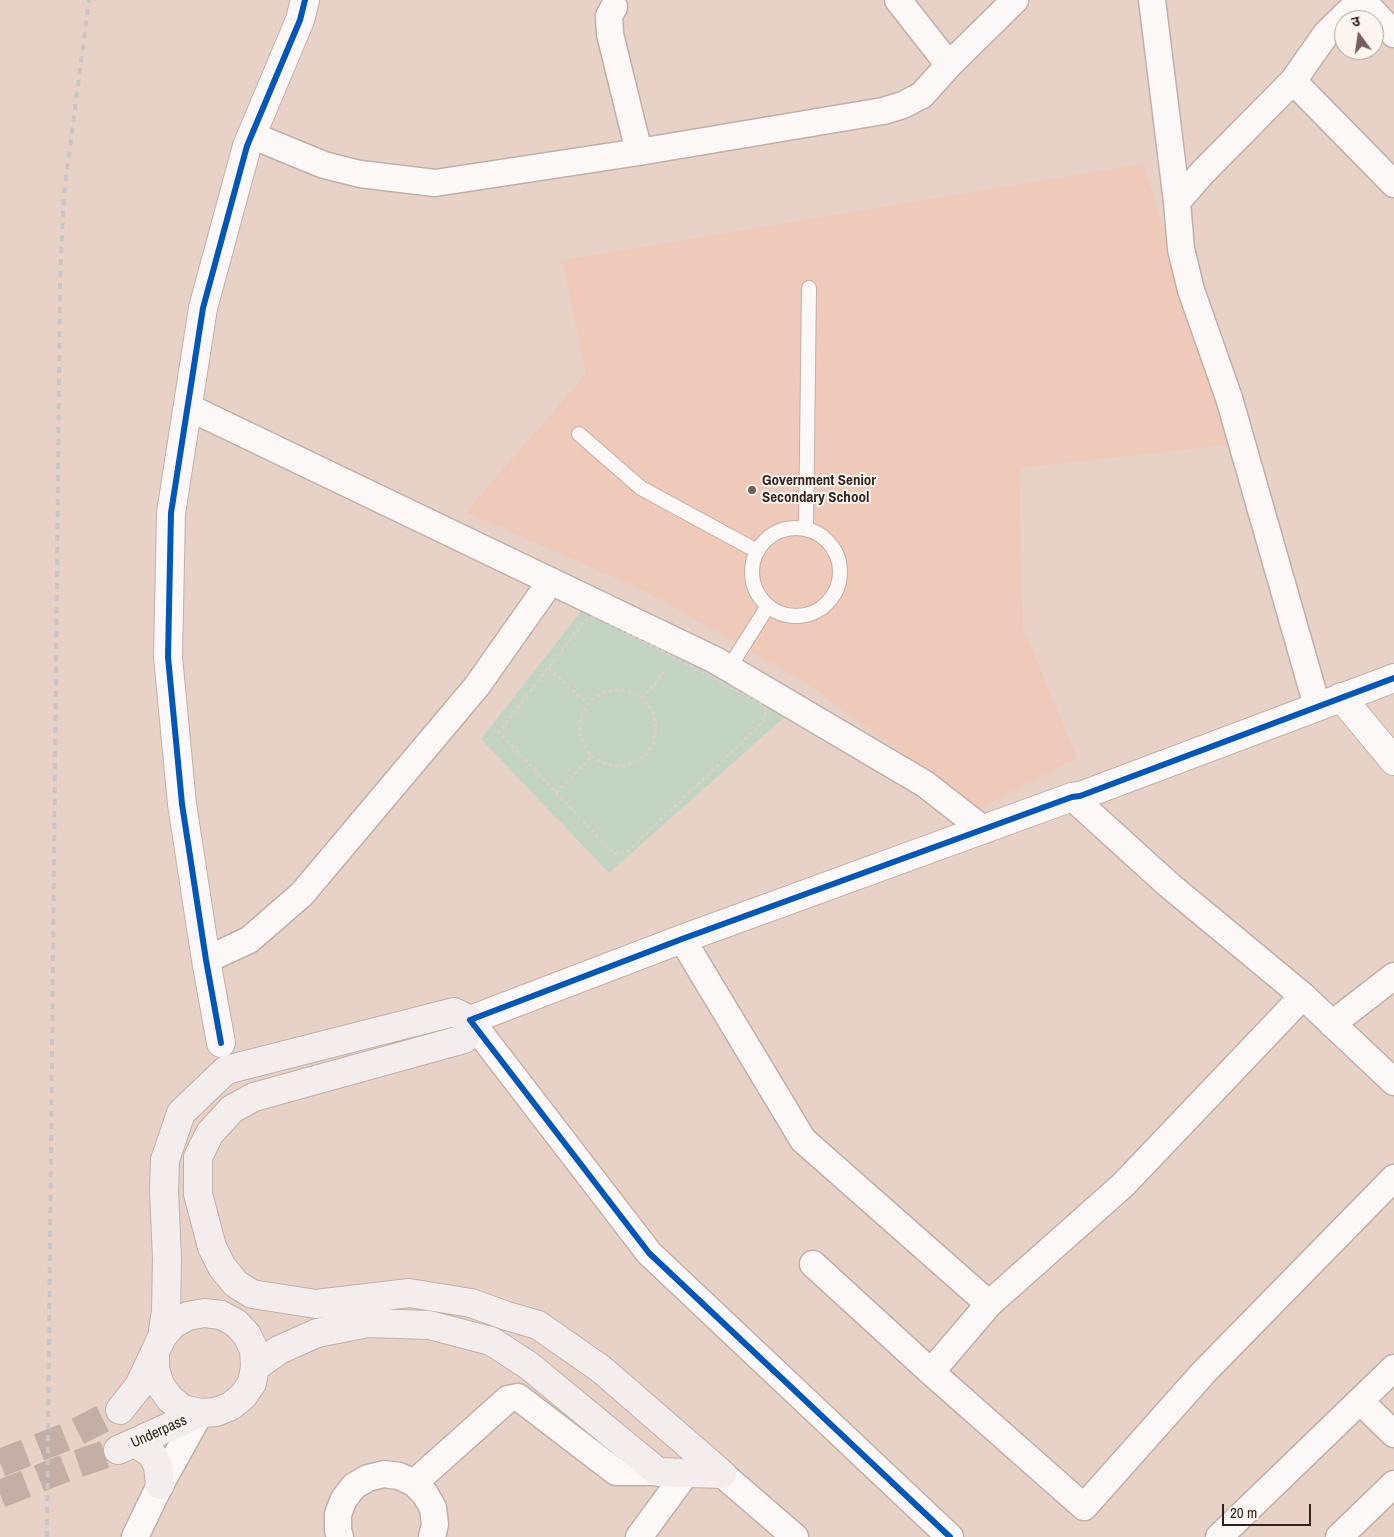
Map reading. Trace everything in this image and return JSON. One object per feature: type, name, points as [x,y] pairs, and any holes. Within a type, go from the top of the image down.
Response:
[{"type":"main road","points":[[120,1410],[139,1386],[159,1345],[173,1324],[188,1316],[204,1313],[221,1316],[236,1323],[247,1335],[254,1350],[255,1367],[252,1383],[243,1396],[231,1406],[216,1412],[200,1413],[184,1409],[170,1399],[157,1377],[155,1369],[159,1345],[166,1311],[165,1160],[181,1114],[226,1070],[454,1012],[470,1020],[464,1040],[254,1097],[232,1109],[210,1133],[198,1157],[198,1194],[212,1247],[222,1267],[236,1284],[252,1294],[316,1304],[409,1293],[471,1303],[538,1325],[601,1369],[722,1474]]},
{"type":"main road","points":[[230,1320],[244,1289]]},
{"type":"main road","points":[[255,1367],[279,1350],[317,1333],[368,1323],[429,1325],[491,1341],[528,1365],[658,1472],[722,1474]]},
{"type":"main road","name":"Underpass","points":[[160,1484],[158,1466],[152,1454],[126,1446],[200,1413]]},
{"type":"street","points":[[221,1043],[182,804],[168,657],[171,513],[203,308],[247,146],[300,20],[305,0]]},
{"type":"street","points":[[898,0],[949,65]]},
{"type":"street","points":[[251,135],[333,167],[360,174],[435,183],[639,152],[883,111],[904,106],[922,95],[949,65],[1015,0]]},
{"type":"street","points":[[1152,0],[1177,202],[1180,249],[1191,290],[1230,398],[1329,701],[1394,760]]},
{"type":"street","points":[[1177,202],[1203,172],[1294,81],[1326,34],[1361,0],[1394,34]]},
{"type":"street","points":[[614,7],[609,16],[610,34],[639,152]]},
{"type":"street","points":[[1294,81],[1394,184]]},
{"type":"street","points":[[188,407],[715,660],[925,784],[984,830]]},
{"type":"street","points":[[206,960],[249,940],[302,894],[477,686],[551,581]]},
{"type":"street","points":[[950,1537],[649,1253],[470,1020],[682,939],[1089,792],[1394,678]]},
{"type":"street","points":[[1072,797],[1169,885],[1303,996],[1394,1082]]},
{"type":"street","points":[[682,939],[803,1140],[989,1304]]},
{"type":"street","points":[[1332,1024],[1394,976]]},
{"type":"street","points":[[931,1372],[989,1304],[1123,1185],[1303,996]]},
{"type":"street","points":[[813,1264],[1084,1508],[1204,1372],[1394,1178]]},
{"type":"street","points":[[1218,1537],[1394,1368]]},
{"type":"street","points":[[414,1483],[508,1399],[518,1398],[616,1472],[658,1472]]},
{"type":"street","points":[[1360,1401],[1394,1434]]},
{"type":"street","points":[[135,1537],[160,1484],[200,1413]]},
{"type":"street","points":[[639,1537],[686,1473]]},
{"type":"street","points":[[340,1537],[338,1514],[344,1499],[354,1486],[368,1478],[384,1474],[400,1476],[414,1483],[425,1494],[433,1508],[435,1524],[432,1537]]},
{"type":"street","points":[[722,1474],[795,1537]]},
{"type":"street","points":[[1339,1537],[1394,1484]]},
{"type":"lane","points":[[806,529],[808,288]]},
{"type":"lane","points":[[579,434],[641,488],[757,551]]},
{"type":"lane","points":[[792,528],[806,529],[819,534],[830,543],[837,555],[840,569],[839,583],[833,596],[824,606],[812,613],[796,616],[782,614],[768,606],[758,595],[752,581],[752,565],[757,551],[766,539],[778,532],[792,528]]},
{"type":"lane","points":[[730,668],[768,606]]},
{"type":"path","points":[[600,618],[763,705],[766,711],[764,720],[627,852],[614,853],[498,732],[548,668],[585,620],[600,618]]},
{"type":"path","points":[[642,698],[674,658]]},
{"type":"path","points":[[548,668],[588,704]]},
{"type":"path","points":[[621,690],[632,692],[642,698],[650,708],[655,719],[656,731],[653,742],[637,760],[625,765],[612,766],[599,761],[589,753],[582,742],[579,728],[588,704],[597,695],[609,691],[621,690]]},
{"type":"path","points":[[556,792],[592,756]]},
{"type":"shaded area","name":"Government Senior Secondary School","points":[[1144,164],[1228,445],[1019,468],[1023,627],[1077,758],[979,809],[809,685],[649,593],[466,512],[586,374],[562,260]]},
{"type":"green space","points":[[586,605],[790,712],[609,873],[481,739]]},
{"type":"tunnel","points":[[0,1463],[68,1436],[120,1410]]},
{"type":"tunnel","points":[[0,1494],[68,1467],[118,1450]]},
{"type":"railway","points":[[47,1537],[60,281],[64,194],[89,0]]},
{"type":"cycle path","points":[[221,1043],[182,804],[168,657],[171,513],[203,308],[247,146],[300,20],[305,0]]},
{"type":"cycle path","points":[[950,1537],[649,1253],[470,1020],[682,939],[1072,797],[1080,796],[1394,678]]},
{"type":"place","name":"Government Senior Secondary School","points":[[752,490]]}]
